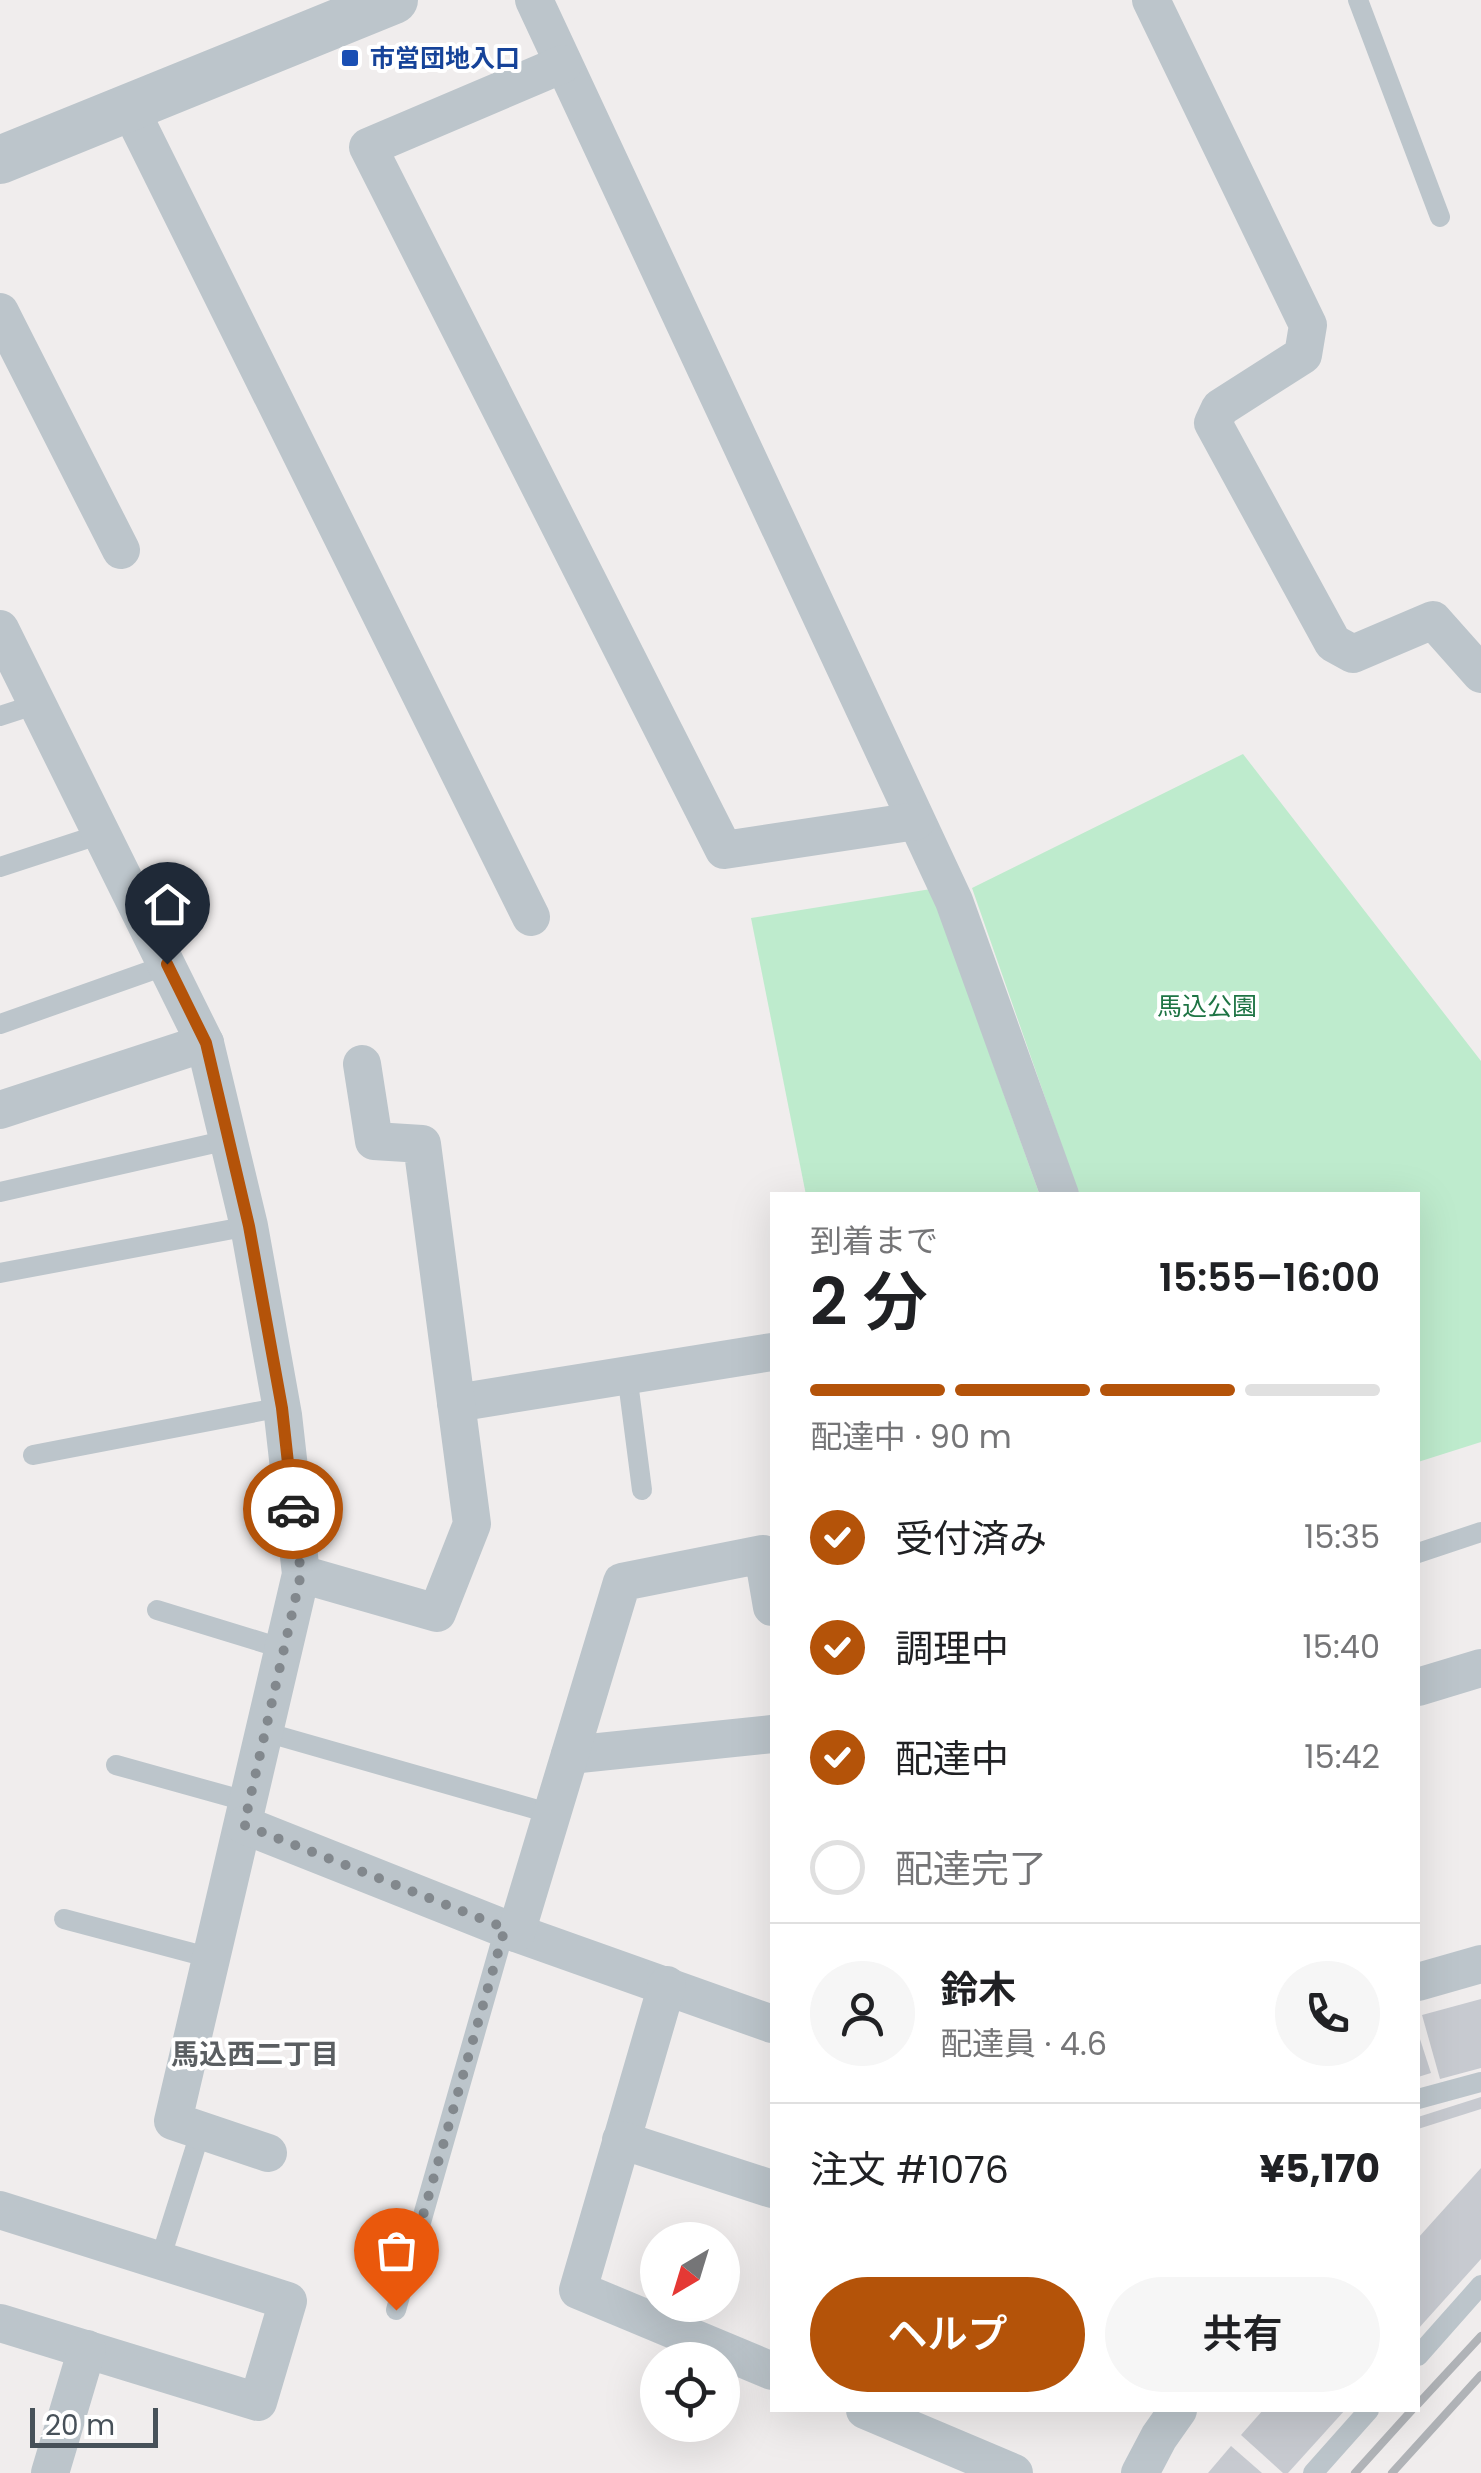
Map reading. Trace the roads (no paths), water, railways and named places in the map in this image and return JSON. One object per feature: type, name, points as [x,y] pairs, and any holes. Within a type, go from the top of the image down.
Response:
[{"type":"street","points":[[0,160],[394,0]]},
{"type":"street","points":[[534,0],[954,901],[1059,1192]]},
{"type":"street","points":[[1150,0],[1308,325],[1304,355],[1220,408],[1213,424],[1333,643],[1353,654],[1433,620],[1481,674]]},
{"type":"street","points":[[563,64],[368,147],[724,850],[916,821]]},
{"type":"street","points":[[129,108],[530,916]]},
{"type":"street","points":[[0,312],[121,550]]},
{"type":"street","points":[[0,629],[206,1043],[249,1226],[282,1408],[301,1574],[172,2120],[268,2153]]},
{"type":"street","points":[[0,1110],[206,1043]]},
{"type":"street","points":[[301,1574],[437,1613],[472,1524],[422,1144],[374,1140],[362,1064]]},
{"type":"street","points":[[456,1403],[770,1352]]},
{"type":"street","points":[[511,1930],[552,1814],[622,1582],[763,1554],[770,1595]]},
{"type":"street","points":[[1420,1686],[1481,1668]]},
{"type":"street","points":[[570,1755],[770,1734]]},
{"type":"street","points":[[246,1814],[511,1930],[770,2023]]},
{"type":"street","points":[[1420,1981],[1481,1964]]},
{"type":"street","points":[[666,1986],[578,2290],[770,2370]]},
{"type":"street","points":[[621,2140],[770,2188]]},
{"type":"street","points":[[0,2210],[288,2302],[258,2402],[0,2323]]},
{"type":"street","points":[[50,2473],[87,2349]]},
{"type":"street","points":[[870,2412],[1014,2473]]},
{"type":"street","points":[[1140,2473],[1158,2437],[1177,2412]]},
{"type":"lane","points":[[1358,0],[1440,217]]},
{"type":"lane","points":[[0,716],[37,704]]},
{"type":"lane","points":[[0,868],[101,834]]},
{"type":"lane","points":[[0,1024],[167,964]]},
{"type":"lane","points":[[0,1192],[228,1140]]},
{"type":"lane","points":[[0,1272],[249,1226]]},
{"type":"lane","points":[[627,1374],[642,1490]]},
{"type":"lane","points":[[33,1454],[282,1408]]},
{"type":"lane","points":[[1420,1552],[1481,1532]]},
{"type":"lane","points":[[156,1610],[284,1648]]},
{"type":"lane","points":[[265,1732],[552,1814]]},
{"type":"lane","points":[[116,1765],[246,1814]]},
{"type":"lane","points":[[64,1919],[212,1958]]},
{"type":"lane","points":[[396,2310],[511,1930]]},
{"type":"lane","points":[[1420,2098],[1481,2082]]},
{"type":"lane","points":[[160,2260],[201,2130]]},
{"type":"lane","points":[[1420,2354],[1481,2285]]},
{"type":"lane","points":[[1313,2473],[1367,2412]]},
{"type":"railway","points":[[1420,2402],[1481,2336]]},
{"type":"railway","points":[[1392,2473],[1481,2375]]},
{"type":"railway","points":[[1355,2473],[1410,2412]]},
{"type":"place","name":"市営団地入口","points":[[350,58]]},
{"type":"district","name":"馬込西二丁目","points":[[255,2054]]},
{"type":"park label","name":"馬込公園","points":[[1207,1006]]}]
